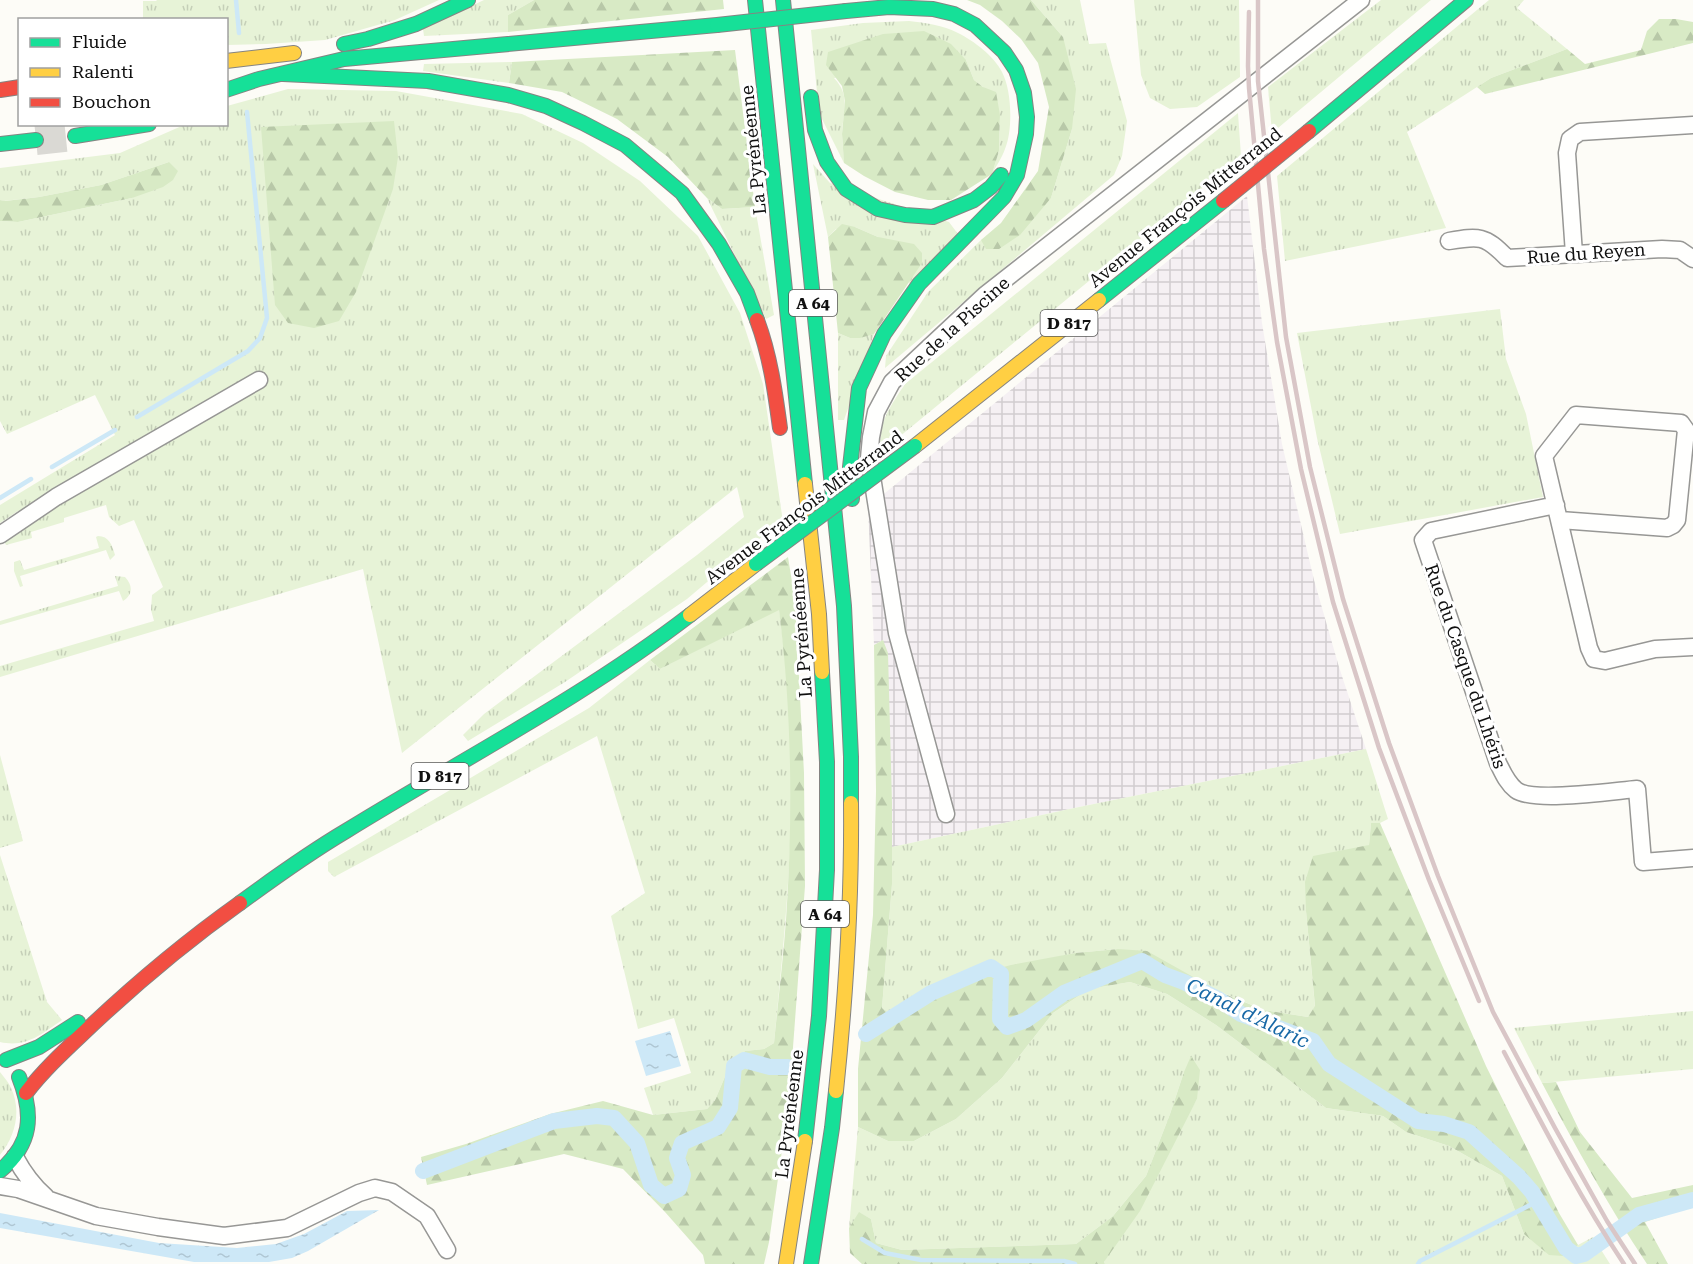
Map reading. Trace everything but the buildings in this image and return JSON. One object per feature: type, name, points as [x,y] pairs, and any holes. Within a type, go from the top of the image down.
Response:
[{"type":"main road","points":[[334,46],[368,39],[416,24],[468,0]]},
{"type":"main road","name":"La Pyrénéenne","points":[[755,0],[814,562],[824,683],[827,762],[827,870],[819,1016],[808,1121],[786,1264]]},
{"type":"main road","name":"A 64","points":[[783,0],[844,606],[851,746],[852,869],[843,1024],[835,1105],[811,1264]]},
{"type":"main road","points":[[797,0],[802,30]]},
{"type":"main road","name":"Avenue François Mitterrand","points":[[26,1094],[44,1070],[127,992],[201,931],[344,832],[571,697],[665,634],[915,446],[1223,201],[1466,0]]},
{"type":"main road","points":[[228,89],[259,79],[344,59],[889,7],[933,9],[954,14],[975,24],[1004,52],[1016,70],[1024,93],[1027,117],[1026,134],[1017,175],[1004,197],[919,284],[884,334],[859,388],[850,467],[853,513]]},
{"type":"main road","points":[[228,61],[312,50]]},
{"type":"main road","points":[[289,54],[344,59]]},
{"type":"main road","points":[[284,74],[428,81],[508,95],[546,106],[625,146],[681,193],[719,244],[747,293],[764,339],[774,383],[781,439]]},
{"type":"main road","points":[[809,85],[815,130],[826,162],[846,189],[878,209],[905,216],[933,217],[974,200],[991,187],[1006,169],[1026,134]]},
{"type":"main road","points":[[0,90],[18,87]]},
{"type":"main road","points":[[75,136],[137,126]]},
{"type":"main road","points":[[0,144],[36,140]]},
{"type":"main road","points":[[794,515],[814,562]]},
{"type":"main road","points":[[844,606],[853,571]]},
{"type":"main road","name":"Avenue François Mitterrand","points":[[3,1058],[39,1047],[127,992]]},
{"type":"main road","points":[[0,1171],[20,1149],[28,1126],[26,1094],[19,1076],[3,1058]]},
{"type":"street","name":"Rue de la Piscine","points":[[946,814],[897,633],[869,458],[876,412],[891,382],[985,296],[1361,0]]},
{"type":"street","points":[[1574,254],[1567,153],[1570,139],[1580,132],[1693,125]]},
{"type":"street","name":"Rue du Reyen","points":[[1449,241],[1473,237],[1486,240],[1507,258],[1662,249],[1680,250],[1693,259]]},
{"type":"street","points":[[0,535],[56,497],[259,380]]},
{"type":"street","points":[[1558,513],[1667,528],[1673,525],[1677,520],[1686,430],[1681,423],[1576,415],[1544,456],[1589,648],[1594,659],[1605,661],[1655,649],[1693,646]]},
{"type":"street","name":"Rue du Casque du Lhéris","points":[[1558,513],[1431,531],[1423,540],[1498,763],[1507,780],[1518,792],[1544,796],[1637,789],[1643,862],[1693,858]]},
{"type":"street","points":[[15,1157],[37,1189],[51,1201]]},
{"type":"street","points":[[0,1186],[18,1189],[96,1216],[224,1236],[287,1228],[359,1193],[375,1188],[392,1192],[427,1216],[447,1250]]},
{"type":"shaded area","points":[[1247,196],[1262,323],[1282,444],[1314,580],[1366,749],[892,847],[892,803],[883,640],[874,645],[868,507]]},
{"type":"green space","points":[[439,0],[395,20],[325,40],[228,45],[228,18],[143,18],[143,1]]},
{"type":"green space","points":[[484,0],[534,0],[508,15],[508,32],[424,36],[423,29]]},
{"type":"green space","points":[[534,0],[723,0],[724,9],[508,32],[508,15]]},
{"type":"green space","points":[[967,0],[1031,0],[1063,37],[1076,89],[1072,129],[1051,198],[1020,235],[999,249],[986,249],[981,240],[1001,223],[1038,171],[1049,107],[1038,63],[1021,39],[980,5]]},
{"type":"green space","points":[[1031,0],[1080,0],[1089,44],[1106,43],[1127,121],[1122,156],[1114,175],[885,368],[886,356],[928,292],[981,240],[1051,198],[1072,129],[1063,37]]},
{"type":"green space","points":[[1134,0],[1239,0],[1240,77],[1197,107],[1170,109],[1150,98],[1141,75]]},
{"type":"green space","points":[[1381,0],[1431,0],[1272,133],[1268,87]]},
{"type":"green space","points":[[1489,0],[1524,0],[1517,8],[1567,49],[1491,78],[1407,132],[1446,228],[1285,261],[1277,176]]},
{"type":"green space","points":[[1659,19],[1693,22],[1693,43],[1485,94],[1477,87],[1491,78],[1567,49],[1585,64],[1641,50],[1647,31]]},
{"type":"green space","points":[[909,21],[940,26],[964,36],[989,55],[1002,72],[1008,89],[1009,132],[1004,152],[992,174],[999,151],[1000,115],[983,87],[974,80],[966,60],[834,78],[843,91],[844,98],[842,133],[844,163],[819,113],[811,30],[863,23]]},
{"type":"green space","points":[[924,31],[951,44],[966,60],[974,80],[983,87],[996,92],[1000,115],[999,151],[992,174],[951,200],[928,200],[895,192],[844,163],[842,134],[845,101],[842,86],[826,65],[828,52],[883,34]]},
{"type":"green space","points":[[735,50],[755,207],[722,209],[707,198],[668,157],[617,119],[562,92],[509,83],[512,62]]},
{"type":"green space","points":[[512,62],[509,83],[423,71],[424,64]]},
{"type":"green space","points":[[288,89],[396,91],[522,114],[583,143],[640,181],[698,236],[740,313],[763,384],[783,522],[752,544],[687,599],[565,682],[468,741],[463,735],[484,714],[697,555],[744,517],[737,487],[402,753],[363,569],[0,677],[0,666],[154,621],[151,610],[152,595],[163,587],[134,520],[119,526],[109,517],[106,505],[64,518],[64,522],[31,532],[32,538],[6,545],[4,541],[23,519],[18,511],[0,523],[0,505],[115,435],[95,395],[7,434],[0,421],[0,221],[18,222],[132,198],[169,162],[101,185],[4,201],[0,200],[0,168],[120,153],[182,126],[228,126],[228,106]]},
{"type":"green space","points":[[1238,113],[1241,156],[882,451],[880,442],[883,424],[890,407],[905,384]]},
{"type":"green space","points":[[394,121],[398,157],[393,189],[356,292],[339,321],[314,328],[288,323],[275,305],[261,127]]},
{"type":"green space","points":[[169,162],[178,171],[173,180],[163,187],[132,198],[18,222],[0,221],[0,200],[39,197],[101,185]]},
{"type":"green space","points":[[813,164],[830,183],[949,222],[958,234],[910,284],[878,237],[855,227],[836,229],[828,237]]},
{"type":"green space","points":[[707,198],[722,209],[755,207],[774,315],[766,319]]},
{"type":"green space","points":[[842,224],[878,237],[914,244],[922,253],[922,263],[874,334],[860,338],[850,338],[838,333],[828,237]]},
{"type":"green space","points":[[1500,309],[1506,359],[1526,414],[1543,497],[1340,534],[1317,438],[1297,333]]},
{"type":"green space","points":[[838,333],[850,338],[874,334],[844,420],[838,420]]},
{"type":"green space","points":[[96,537],[107,539],[111,545],[115,555],[110,560],[106,550],[20,576],[23,586],[20,587],[14,571],[14,562],[20,560],[24,570],[99,548]]},
{"type":"green space","points":[[788,557],[795,601],[804,773],[805,886],[789,1101],[764,1264],[705,1264],[703,1255],[623,1169],[564,1154],[427,1185],[421,1157],[466,1144],[550,1114],[603,1101],[653,1115],[707,1109],[715,1100],[730,1065],[745,1051],[764,1049],[774,1043],[786,920],[790,843],[789,726],[779,610],[660,669],[650,660]]},
{"type":"green space","points":[[115,576],[125,577],[131,587],[129,596],[123,601],[119,591],[0,625],[0,621],[118,586]]},
{"type":"green space","points":[[779,609],[789,706],[791,799],[787,904],[774,1043],[764,1049],[745,1051],[730,1065],[715,1100],[707,1109],[653,1115],[644,1088],[691,1073],[674,1018],[638,1029],[611,916],[645,893],[597,736],[334,877],[328,871],[328,862],[589,708],[650,660],[660,669]]},
{"type":"green space","points":[[883,640],[888,653],[892,884],[882,1008],[892,1017],[908,1016],[963,978],[1011,965],[1075,953],[1118,949],[1147,951],[1220,992],[1264,1010],[1308,1017],[1315,1006],[1305,882],[1313,856],[1369,845],[1371,823],[1380,823],[1486,1066],[1559,1213],[1578,1245],[1563,1256],[1549,1255],[1524,1234],[1502,1176],[1449,1146],[1406,1132],[1383,1116],[1326,1108],[1216,1025],[1167,994],[1130,982],[1089,989],[1053,1013],[1002,1078],[956,1119],[914,1141],[888,1141],[858,1127],[858,1069],[873,915],[876,791],[874,645]]},
{"type":"green space","points":[[1366,749],[1388,819],[1380,823],[1371,823],[1369,845],[1306,911],[1315,1007],[1308,1017],[1264,1010],[1118,949],[1075,953],[963,978],[907,1016],[892,1018],[882,1008],[892,884],[892,847]]},
{"type":"green space","points":[[0,755],[23,841],[0,848]]},
{"type":"green space","points":[[0,855],[47,1002],[62,1020],[33,1038],[18,1043],[0,1042]]},
{"type":"green space","points":[[1130,982],[1167,994],[1216,1025],[1326,1108],[1383,1116],[1406,1132],[1449,1146],[1502,1176],[1524,1234],[1578,1245],[1593,1237],[1610,1264],[1105,1264],[1104,1262],[1197,1099],[1184,1072],[1146,1176],[1113,1216],[1076,1244],[902,1250],[876,1243],[871,1219],[860,1213],[849,1228],[858,1127],[888,1141],[914,1141],[956,1119],[1002,1078],[1053,1013],[1089,989]]},
{"type":"green space","points":[[1693,1011],[1693,1069],[1542,1083],[1514,1028]]},
{"type":"green space","points":[[1191,1056],[1200,1070],[1197,1099],[1140,1211],[1104,1262],[1105,1264],[862,1264],[850,1253],[849,1228],[859,1212],[871,1219],[876,1243],[902,1250],[1076,1244],[1113,1216],[1146,1176]]},
{"type":"green space","points":[[0,1072],[11,1088],[16,1115],[10,1140],[0,1155]]},
{"type":"green space","points":[[1556,1082],[1580,1132],[1632,1198],[1693,1185],[1693,1206],[1645,1222],[1668,1264],[1647,1264],[1619,1220],[1542,1083]]},
{"type":"water","points":[[670,1031],[681,1066],[646,1076],[635,1041]]},
{"type":"water","points":[[379,1210],[308,1251],[292,1258],[269,1262],[194,1262],[0,1228],[0,1213],[159,1243],[237,1248],[276,1244],[304,1234],[347,1211]]},
{"type":"waterway","points":[[236,0],[239,33]]},
{"type":"waterway","points":[[137,417],[248,351],[260,338],[267,318],[247,112]]},
{"type":"waterway","points":[[52,467],[115,430]]},
{"type":"waterway","points":[[0,498],[31,479]]},
{"type":"waterway","name":"Canal d'Alaric","points":[[866,1034],[931,993],[991,967],[1001,974],[1000,1019],[1007,1027],[1026,1020],[1064,993],[1142,961],[1165,975],[1218,999],[1241,1014],[1313,1041],[1329,1064],[1418,1121],[1444,1124],[1469,1132],[1519,1177],[1532,1192],[1566,1248],[1576,1256],[1584,1254],[1639,1215],[1693,1200]]},
{"type":"waterway","name":"Canal d'Alaric","points":[[423,1171],[554,1121],[597,1116],[614,1118],[637,1143],[651,1185],[664,1196],[679,1189],[683,1175],[677,1158],[682,1143],[718,1127],[730,1108],[734,1066],[744,1060],[770,1067],[788,1067]]},
{"type":"waterway","points":[[1418,1264],[1538,1201]]},
{"type":"waterway","points":[[862,1239],[885,1253],[921,1260],[1064,1261],[1075,1264]]},
{"type":"tunnel","points":[[36,140],[75,136]]},
{"type":"railway","points":[[1258,0],[1258,81],[1286,337],[1310,467],[1343,599],[1389,743],[1438,876],[1493,1012],[1607,1221],[1635,1264]]},
{"type":"railway","points":[[1249,12],[1249,88],[1264,249],[1277,342],[1301,469],[1333,602],[1379,748],[1429,880],[1479,1001]]},
{"type":"railway","points":[[1504,1052],[1576,1186],[1624,1264]]},
{"type":"traffic: fast","points":[[344,44],[416,24],[468,0]]},
{"type":"traffic: fast","points":[[755,0],[805,484]]},
{"type":"traffic: fast","points":[[783,0],[844,606],[851,803]]},
{"type":"traffic: fast","points":[[1309,131],[1466,0]]},
{"type":"traffic: fast","points":[[846,11],[889,7],[933,9],[954,14],[975,25],[1004,52],[1016,70],[1024,93],[1027,117],[1026,134],[1017,175],[1004,197],[919,284],[884,334],[859,388],[850,467],[852,499]]},
{"type":"traffic: fast","points":[[717,25],[846,11]]},
{"type":"traffic: fast","points":[[228,89],[259,79],[344,59],[717,25]]},
{"type":"traffic: fast","points":[[283,74],[428,81],[508,95],[546,106],[583,123],[625,145],[682,193],[719,244],[747,293],[757,320]]},
{"type":"traffic: fast","points":[[811,97],[815,130],[827,162],[846,189],[878,209],[905,215],[933,217],[974,200],[991,187],[1001,175]]},
{"type":"traffic: fast","points":[[75,136],[137,126]]},
{"type":"traffic: fast","points":[[0,144],[36,140]]},
{"type":"traffic: fast","points":[[1099,300],[1223,201]]},
{"type":"traffic: fast","points":[[756,564],[915,446]]},
{"type":"traffic: fast","points":[[240,903],[332,839],[521,728],[607,674],[690,615]]},
{"type":"traffic: fast","points":[[805,1141],[819,1016],[827,870],[827,762],[822,672]]},
{"type":"traffic: fast","points":[[6,1060],[39,1047],[78,1022]]},
{"type":"traffic: fast","points":[[0,1171],[19,1150],[27,1128],[27,1104],[19,1077]]},
{"type":"traffic: fast","points":[[811,1264],[836,1091]]},
{"type":"traffic: slow","points":[[228,61],[294,53]]},
{"type":"traffic: slow","points":[[915,446],[1099,300]]},
{"type":"traffic: slow","points":[[805,484],[819,614],[822,672]]},
{"type":"traffic: slow","points":[[690,615],[756,564]]},
{"type":"traffic: slow","points":[[836,1091],[848,947],[851,803]]},
{"type":"traffic: slow","points":[[786,1264],[805,1141]]},
{"type":"traffic: jam","points":[[0,90],[18,87]]},
{"type":"traffic: jam","points":[[1223,201],[1309,131]]},
{"type":"traffic: jam","points":[[757,320],[769,360],[780,428]]},
{"type":"traffic: jam","points":[[26,1093],[58,1057],[128,992],[240,903]]}]
